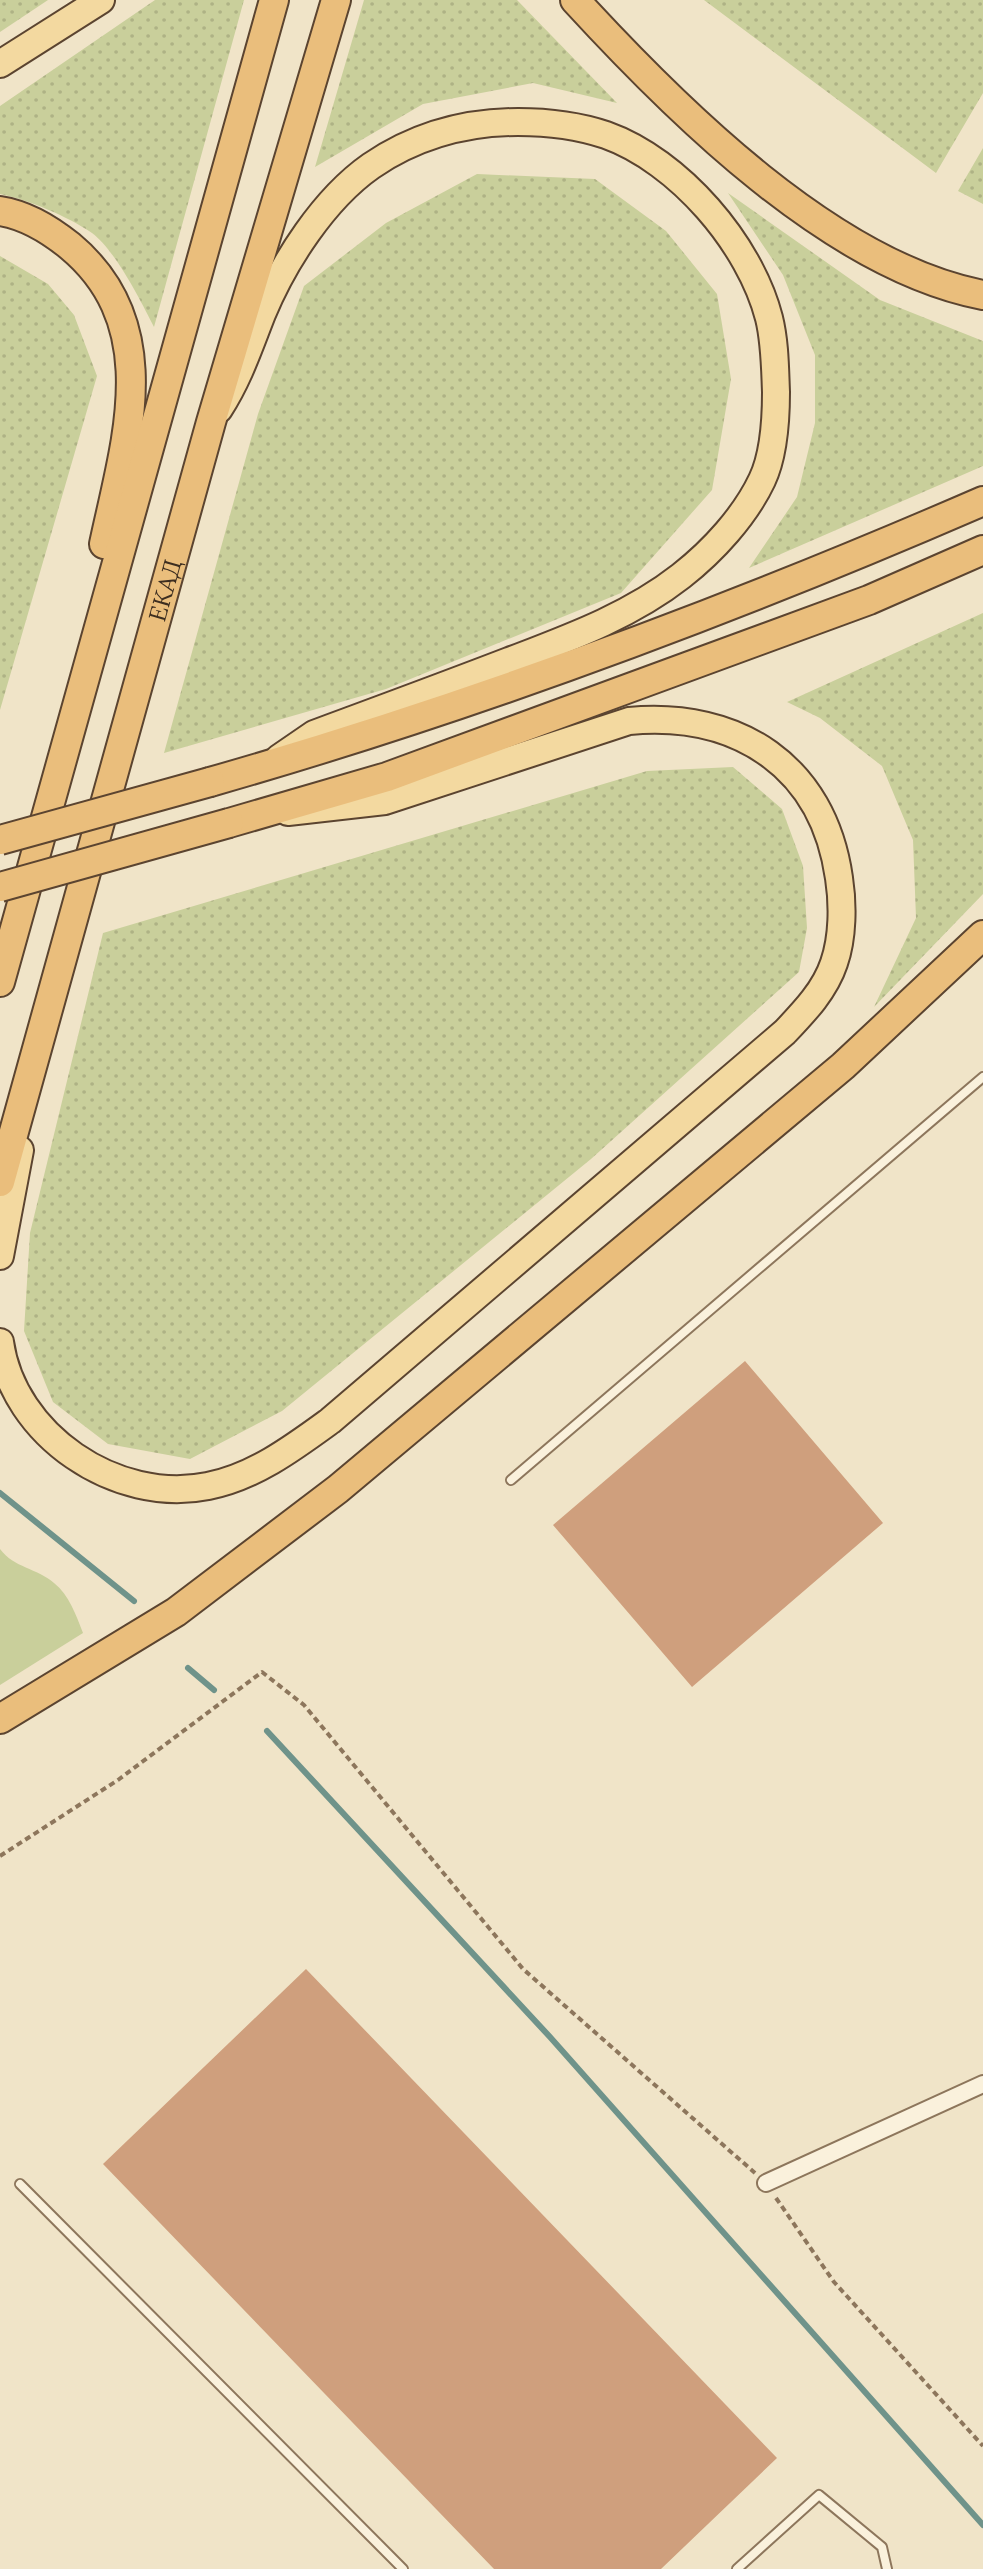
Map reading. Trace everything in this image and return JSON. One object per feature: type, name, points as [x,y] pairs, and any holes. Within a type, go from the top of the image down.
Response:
[{"type":"highway","points":[[0,982],[274,0]]},
{"type":"highway","name":"ЕКАД","points":[[0,1182],[211,422],[336,0]]},
{"type":"highway","points":[[575,0],[684,109],[813,216],[885,260],[958,290],[983,295]]},
{"type":"highway","points":[[0,211],[18,213],[56,235],[89,263],[115,305],[130,345],[130,423],[95,587],[85,671]]},
{"type":"highway","points":[[0,840],[269,765],[543,674],[848,559],[983,501]]},
{"type":"highway","points":[[0,887],[387,777],[869,600],[983,550]]},
{"type":"highway","points":[[0,1719],[176,1612],[326,1499],[843,1066],[983,935]]},
{"type":"main road","points":[[0,64],[101,0]]},
{"type":"main road","points":[[211,422],[239,378],[263,311],[288,266],[338,196],[369,168],[402,148],[441,131],[488,122],[568,126],[606,135],[643,154],[673,176],[739,251],[769,318],[775,361],[776,409],[763,478],[738,516],[682,575],[613,619],[314,734],[269,765]]},
{"type":"main road","points":[[0,1342],[11,1384],[25,1407],[60,1445],[99,1472],[153,1487],[179,1488],[205,1487],[259,1468],[330,1421],[785,1032],[812,1003],[834,962],[842,899],[835,852],[805,788],[773,755],[751,742],[699,721],[667,717],[629,721],[385,801],[326,810],[264,814]]},
{"type":"main road","points":[[0,1256],[23,1133],[21,1109]]},
{"type":"street","points":[[766,2183],[983,2084]]},
{"type":"lane","points":[[511,1480],[983,1077]]},
{"type":"lane","points":[[20,2184],[403,2569]]},
{"type":"lane","points":[[737,2569],[819,2495],[882,2547],[887,2569]]},
{"type":"path","points":[[0,1856],[118,1780],[262,1672],[304,1705],[523,1969],[766,2183],[834,2282],[983,2446]]},
{"type":"green space","points":[[0,0],[48,0],[0,32]]},
{"type":"green space","points":[[155,0],[244,0],[154,327],[118,263],[92,233],[48,209],[0,194],[0,106]]},
{"type":"green space","points":[[364,0],[517,0],[617,103],[533,83],[423,104],[315,167]]},
{"type":"green space","points":[[704,0],[983,0],[983,93],[936,173]]},
{"type":"green space","points":[[983,148],[983,204],[958,191]]},
{"type":"green space","points":[[477,174],[595,179],[666,231],[717,294],[731,379],[712,490],[621,593],[386,689],[164,753],[258,414],[304,286],[386,223]]},
{"type":"green space","points":[[728,193],[880,300],[983,341],[983,466],[749,568],[797,497],[815,423],[815,355],[783,275]]},
{"type":"green space","points":[[0,256],[48,284],[74,315],[97,376],[0,710]]},
{"type":"green space","points":[[983,613],[983,894],[874,1007],[916,918],[913,840],[882,766],[820,718],[787,702]]},
{"type":"green space","points":[[733,767],[782,809],[803,866],[807,928],[799,972],[591,1159],[282,1411],[190,1459],[108,1444],[53,1402],[24,1331],[30,1233],[103,933],[647,771]]},
{"type":"green space","points":[[0,1549],[12,1560],[47,1578],[64,1593],[83,1633],[0,1685]]},
{"type":"building","points":[[745,1361],[883,1523],[692,1687],[553,1525]]},
{"type":"building","points":[[306,1969],[777,2458],[661,2569],[494,2569],[103,2164]]},
{"type":"waterway","points":[[0,1493],[134,1601]]},
{"type":"waterway","points":[[188,1668],[214,1690]]},
{"type":"waterway","points":[[267,1731],[550,2037],[983,2525]]}]
